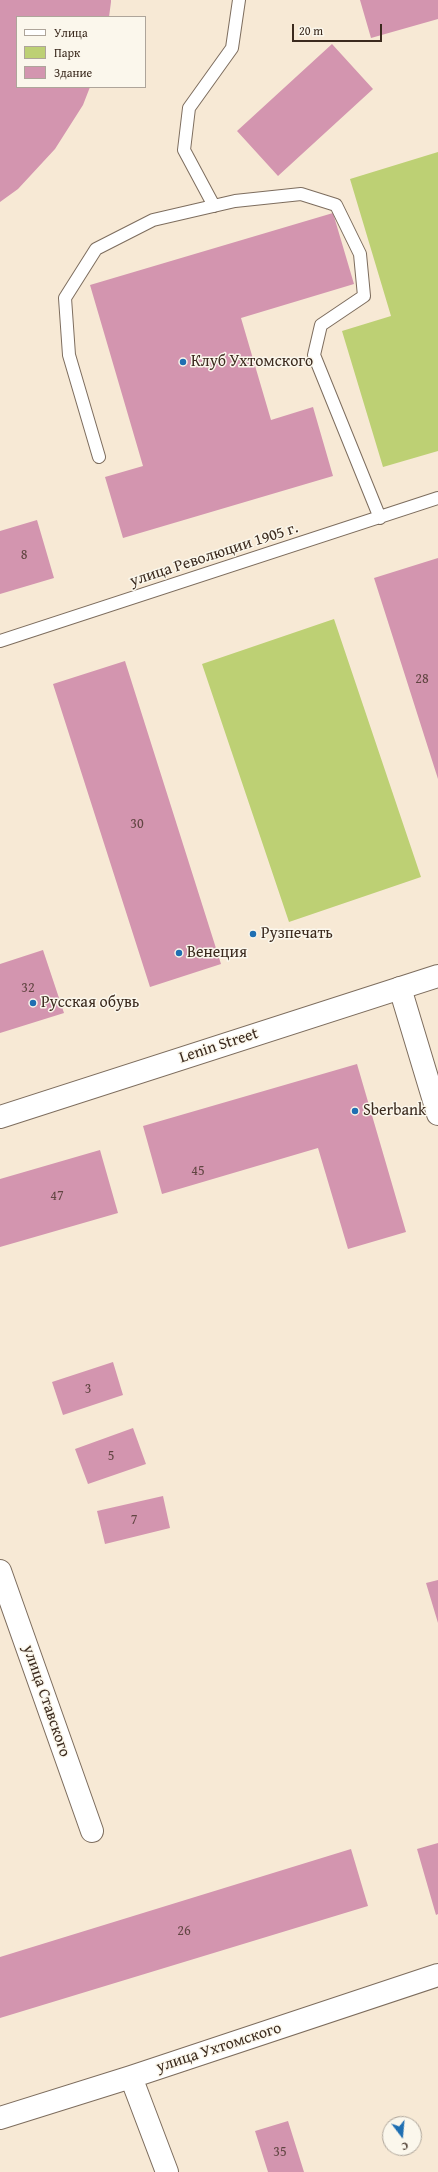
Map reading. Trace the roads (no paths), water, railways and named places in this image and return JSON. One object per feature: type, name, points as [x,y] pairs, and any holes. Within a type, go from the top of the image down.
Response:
[{"type":"street","name":"Lenin Street","points":[[0,1117],[438,976]]},
{"type":"street","points":[[400,988],[438,1114]]},
{"type":"street","name":"улица Ставского","points":[[0,1571],[92,1831]]},
{"type":"street","name":"улица Ухтомского","points":[[0,2118],[131,2077],[438,1975]]},
{"type":"street","points":[[131,2077],[167,2172]]},
{"type":"lane","points":[[214,206],[184,150],[188,115],[189,108],[232,48],[239,0]]},
{"type":"lane","points":[[99,457],[70,355],[65,298],[96,249],[153,220],[235,201],[301,194],[336,205],[360,254],[364,296],[321,326],[314,355],[380,518]]},
{"type":"lane","name":"улица Революции 1905 г.","points":[[0,641],[438,498]]},
{"type":"place","name":"Клуб Ухтомского","points":[[183,362]]},
{"type":"place","name":"Рузпечать","points":[[253,934]]},
{"type":"place","name":"Венеция","points":[[179,953]]},
{"type":"place","name":"Русская обувь","points":[[33,1003]]},
{"type":"place","name":"Sberbank","points":[[355,1111]]}]
